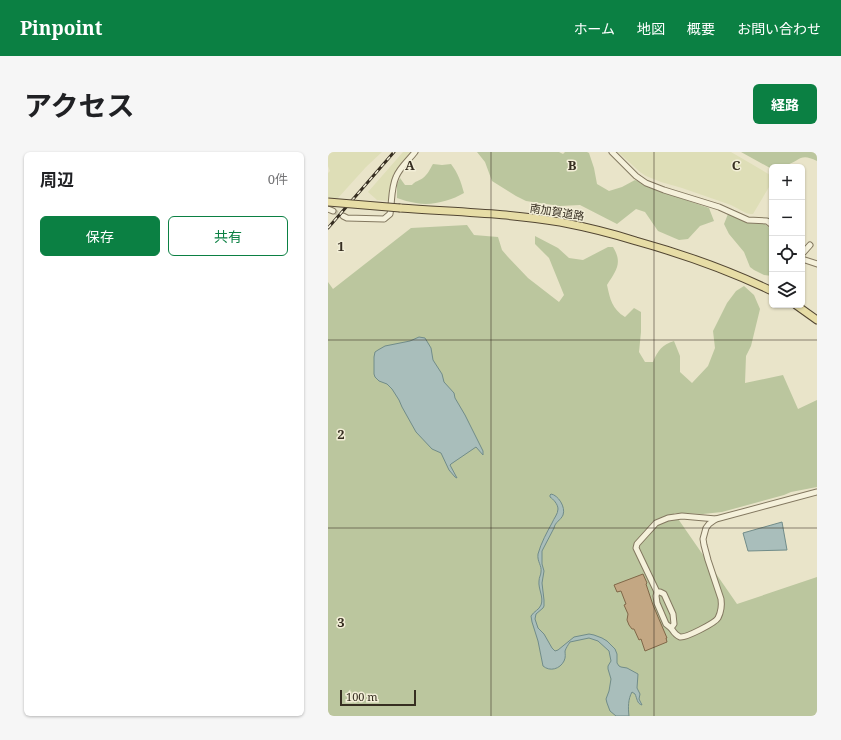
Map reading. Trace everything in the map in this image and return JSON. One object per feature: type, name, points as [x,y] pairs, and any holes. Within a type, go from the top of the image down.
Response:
[{"type":"main road","name":"南加賀道路","points":[[328,202],[559,222],[664,248],[744,278],[769,290]]},
{"type":"main road","points":[[800,308],[817,320]]},
{"type":"street","points":[[342,216],[347,218],[384,219],[390,214],[394,184],[397,176],[416,152]]},
{"type":"street","points":[[612,152],[624,162],[636,176],[646,183],[719,207],[748,220],[767,221],[769,223]]},
{"type":"street","points":[[805,251],[810,246]]},
{"type":"street","points":[[805,260],[817,264]]},
{"type":"street","points":[[716,518],[706,528],[703,539],[708,560],[721,599],[722,604],[720,612],[717,619],[708,625],[680,637],[676,635],[666,624],[657,602],[657,592],[636,548],[636,544],[656,523],[668,518],[686,516],[716,518],[817,492]]},
{"type":"street","points":[[657,592],[664,594],[673,614],[674,624],[671,628]]},
{"type":"green space","points":[[328,152],[382,152],[338,198],[328,198],[328,173],[330,171],[328,166]]},
{"type":"green space","points":[[403,152],[412,152],[393,176],[390,201],[377,200],[368,192]]},
{"type":"green space","points":[[477,152],[559,152],[563,154],[565,152],[587,152],[589,153],[594,168],[597,184],[609,191],[622,187],[635,180],[709,208],[714,221],[700,226],[688,239],[679,240],[658,231],[645,212],[636,209],[617,224],[580,205],[560,206],[526,201],[492,181],[485,162]]},
{"type":"green space","points":[[618,152],[731,152],[769,174],[769,187],[753,214],[750,214],[731,205],[661,182],[640,172]]},
{"type":"green space","points":[[741,152],[817,152],[817,161],[811,158],[803,157],[788,164],[769,164],[769,167]]},
{"type":"green space","points":[[433,164],[451,164],[456,171],[464,193],[447,200],[428,204],[413,203],[397,198],[397,185],[400,178],[405,185],[412,185],[425,176]]},
{"type":"green space","points":[[728,214],[749,223],[765,224],[769,227],[769,276],[764,275],[750,267],[744,252],[729,234],[724,224]]},
{"type":"green space","points":[[467,225],[474,235],[498,237],[502,250],[508,257],[528,278],[559,302],[564,295],[549,258],[535,244],[535,236],[558,248],[569,258],[583,260],[608,247],[613,247],[618,258],[618,262],[617,267],[607,285],[609,295],[614,307],[625,317],[634,308],[641,312],[639,352],[645,362],[653,362],[661,348],[674,341],[680,356],[680,372],[692,383],[708,366],[715,348],[713,331],[727,303],[736,291],[744,286],[754,295],[760,309],[751,346],[746,356],[745,383],[783,375],[798,409],[817,400],[817,487],[791,492],[722,512],[703,514],[674,513],[737,604],[817,577],[817,716],[328,716],[328,282],[333,289],[411,228]]},
{"type":"shaded area","points":[[419,337],[425,338],[431,348],[433,360],[442,374],[444,382],[454,393],[455,398],[483,451],[483,455],[476,447],[450,465],[457,478],[449,470],[441,453],[432,449],[416,432],[392,389],[387,384],[379,381],[374,374],[375,352],[385,346],[410,341]]},
{"type":"shaded area","points":[[551,494],[561,502],[564,512],[542,551],[542,564],[544,571],[542,583],[544,606],[536,614],[535,619],[538,628],[544,634],[555,651],[574,637],[589,634],[607,641],[615,649],[617,654],[617,663],[619,666],[627,668],[638,674],[637,688],[642,705],[637,701],[635,694],[632,692],[628,710],[629,716],[616,716],[610,711],[606,699],[611,679],[608,666],[611,661],[609,651],[598,641],[589,638],[570,642],[565,651],[565,660],[560,666],[555,669],[549,669],[543,666],[531,616],[540,607],[542,602],[539,584],[541,567],[538,554],[544,538],[558,511],[558,507],[554,500],[550,497]]},
{"type":"shaded area","points":[[782,522],[787,550],[748,551],[743,533]]},
{"type":"building","points":[[643,574],[653,605],[667,638],[667,642],[645,651],[641,639],[639,640],[634,629],[632,629],[627,620],[628,614],[624,605],[626,604],[621,591],[617,592],[614,585]]},
{"type":"tunnel","points":[[333,211],[343,216]]},
{"type":"railway","points":[[328,228],[394,152]]}]
